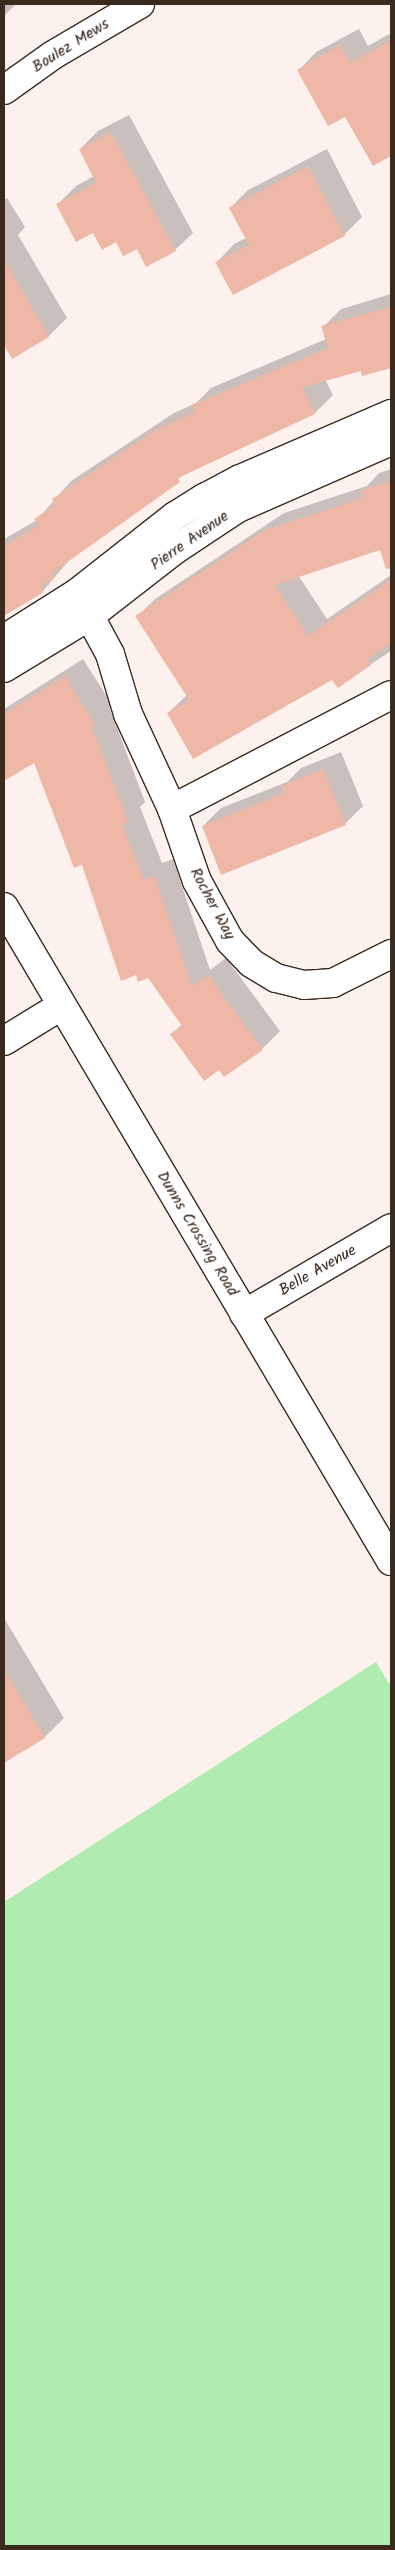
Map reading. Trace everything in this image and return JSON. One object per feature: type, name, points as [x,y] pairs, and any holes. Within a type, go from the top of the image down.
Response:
[{"type":"street","name":"Boulez Mews","points":[[4,90],[53,55],[140,4]]},
{"type":"street","name":"Pierre Avenue","points":[[4,668],[84,604],[175,516],[206,497],[249,475],[391,414]]},
{"type":"street","name":"Pierre Avenue","points":[[4,640],[84,604],[176,549],[238,508],[391,441]]},
{"type":"street","name":"Rocher Way","points":[[84,604],[110,654],[128,714],[172,809],[197,881],[230,941],[251,963],[276,978],[304,985],[333,983],[391,954]]},
{"type":"street","points":[[172,809],[391,695]]},
{"type":"street","name":"Dunns Crossing Road","points":[[4,907],[391,1561]]},
{"type":"street","points":[[4,1041],[61,1006]]},
{"type":"street","name":"Belle Avenue","points":[[244,1314],[391,1228]]},
{"type":"green space","points":[[376,1662],[391,1687],[391,2546],[4,2546],[4,1902]]},
{"type":"building","points":[[391,40],[391,156],[373,166],[345,117],[328,126],[297,70],[340,45],[350,63]]},
{"type":"building","points":[[111,132],[176,251],[146,267],[137,249],[123,256],[116,242],[102,250],[93,233],[76,242],[56,204],[96,183],[79,149]]},
{"type":"building","points":[[308,166],[345,236],[233,295],[215,262],[249,245],[229,208]]},
{"type":"building","points":[[4,259],[49,337],[12,359],[4,345]]},
{"type":"building","points":[[391,307],[391,368],[362,376],[361,371],[303,387],[315,414],[178,478],[180,482],[52,573],[54,578],[40,586],[44,592],[4,616],[4,546],[39,525],[34,519],[55,505],[52,499],[155,430],[195,412],[192,405],[328,348],[321,326]]},
{"type":"building","points":[[391,481],[391,568],[386,569],[380,550],[275,585],[308,636],[391,580],[391,643],[367,660],[371,665],[338,688],[332,680],[193,759],[167,713],[189,700],[135,616],[265,530],[363,498],[360,491]]},
{"type":"building","points":[[65,676],[95,725],[92,727],[128,821],[122,824],[144,880],[155,876],[192,986],[208,975],[263,1050],[224,1077],[219,1070],[204,1081],[170,1034],[182,1026],[148,978],[138,982],[136,975],[121,981],[82,865],[74,868],[34,763],[4,781],[4,714]]},
{"type":"building","points":[[323,769],[346,825],[221,875],[202,826],[284,793],[282,786]]},
{"type":"building","points":[[4,1669],[45,1738],[4,1763]]}]
